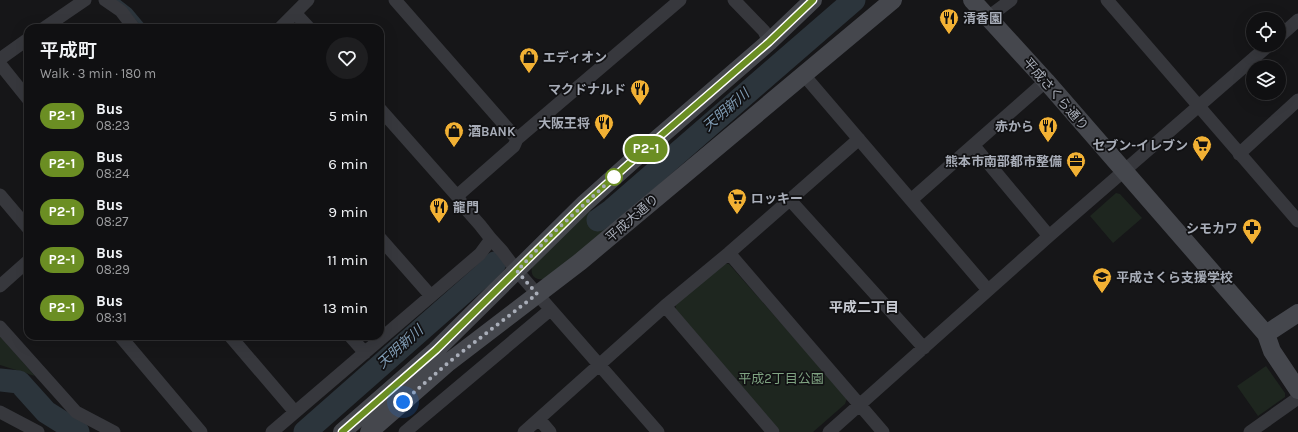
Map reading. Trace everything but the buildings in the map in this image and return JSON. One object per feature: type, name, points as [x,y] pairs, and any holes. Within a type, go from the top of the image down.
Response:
[{"type":"street","points":[[50,24],[84,0]]},
{"type":"street","points":[[105,0],[121,11],[131,24]]},
{"type":"street","points":[[284,24],[308,0]]},
{"type":"street","points":[[395,0],[517,139]]},
{"type":"street","points":[[457,196],[514,146],[517,139],[680,0]]},
{"type":"street","points":[[734,0],[764,32],[769,42]]},
{"type":"street","points":[[342,432],[436,350],[584,204],[769,42],[813,0]]},
{"type":"street","name":"平成大通り","points":[[369,432],[449,362],[581,261],[893,0]]},
{"type":"street","name":"平成さくら通り","points":[[972,0],[1046,81],[1266,334],[1272,351],[1298,390]]},
{"type":"street","points":[[987,18],[1011,0]]},
{"type":"street","points":[[1107,0],[1298,221]]},
{"type":"street","points":[[295,13],[305,24]]},
{"type":"street","points":[[1286,31],[1298,20]]},
{"type":"street","points":[[0,59],[24,43]]},
{"type":"street","points":[[829,432],[1049,236],[1262,52]]},
{"type":"street","points":[[0,64],[24,94]]},
{"type":"street","points":[[803,74],[988,290]]},
{"type":"street","points":[[911,200],[1046,81]]},
{"type":"street","points":[[1240,154],[1298,100]]},
{"type":"street","points":[[384,114],[457,196],[465,208],[550,310],[658,432]]},
{"type":"street","points":[[524,432],[665,306],[729,253],[859,139]]},
{"type":"street","points":[[974,146],[1049,236]]},
{"type":"street","points":[[0,195],[24,223]]},
{"type":"street","points":[[790,200],[924,348]]},
{"type":"street","points":[[384,337],[480,254],[491,239]]},
{"type":"street","points":[[384,243],[431,296]]},
{"type":"street","points":[[729,253],[883,432]]},
{"type":"street","points":[[0,286],[24,265]]},
{"type":"street","points":[[665,306],[773,432]]},
{"type":"street","points":[[405,432],[550,310]]},
{"type":"street","points":[[1266,334],[1298,313]]},
{"type":"street","points":[[0,327],[76,412],[114,432]]},
{"type":"street","points":[[123,340],[201,432]]},
{"type":"street","points":[[233,340],[295,412]]},
{"type":"street","points":[[354,340],[365,353]]},
{"type":"street","points":[[272,432],[380,340]]},
{"type":"street","points":[[1250,432],[1298,398]]},
{"type":"street","points":[[0,412],[38,432]]},
{"type":"street","points":[[539,419],[550,432]]},
{"type":"green space","points":[[1116,193],[1120,194],[1142,218],[1113,243],[1090,216]]},
{"type":"green space","points":[[590,210],[607,230],[545,279],[535,278],[532,274],[533,264]]},
{"type":"green space","name":"平成2丁目公園","points":[[723,263],[729,264],[847,398],[845,404],[813,432],[780,432],[675,312],[676,304]]},
{"type":"green space","points":[[0,336],[35,376],[0,365]]},
{"type":"green space","points":[[1266,366],[1285,393],[1285,397],[1258,416],[1237,386]]},
{"type":"waterway","points":[[117,0],[130,10],[142,24]]},
{"type":"waterway","name":"天明新川","points":[[598,220],[612,210],[854,0]]},
{"type":"waterway","name":"天明新川","points":[[305,432],[495,263]]},
{"type":"waterway","name":"天明新川","points":[[0,380],[19,382],[46,412],[78,432]]},
{"type":"bus line","name":"P2-1","points":[[342,432],[436,350],[584,204],[769,42],[813,0]]},
{"type":"place","name":"清香園","points":[[949,35]]},
{"type":"place","name":"エディオン","points":[[529,74]]},
{"type":"place","name":"マクドナルド","points":[[640,106]]},
{"type":"place","name":"大阪王将","points":[[604,140]]},
{"type":"place","name":"赤から","points":[[1048,143]]},
{"type":"place","name":"酒BANK","points":[[454,148]]},
{"type":"place","name":"セブン-イレブン","points":[[1202,162]]},
{"type":"place","name":"熊本市南部都市整備","points":[[1076,178]]},
{"type":"place","name":"ロッキー","points":[[737,215]]},
{"type":"place","name":"龍門","points":[[439,224]]},
{"type":"place","name":"シモカワ","points":[[1252,245]]},
{"type":"place","name":"平成さくら支援学校","points":[[1102,294]]},
{"type":"district","name":"平成二丁目","points":[[864,307]]},
{"type":"route","points":[[403,402],[449,362],[537,294],[517,271],[552,234],[614,177]]}]
